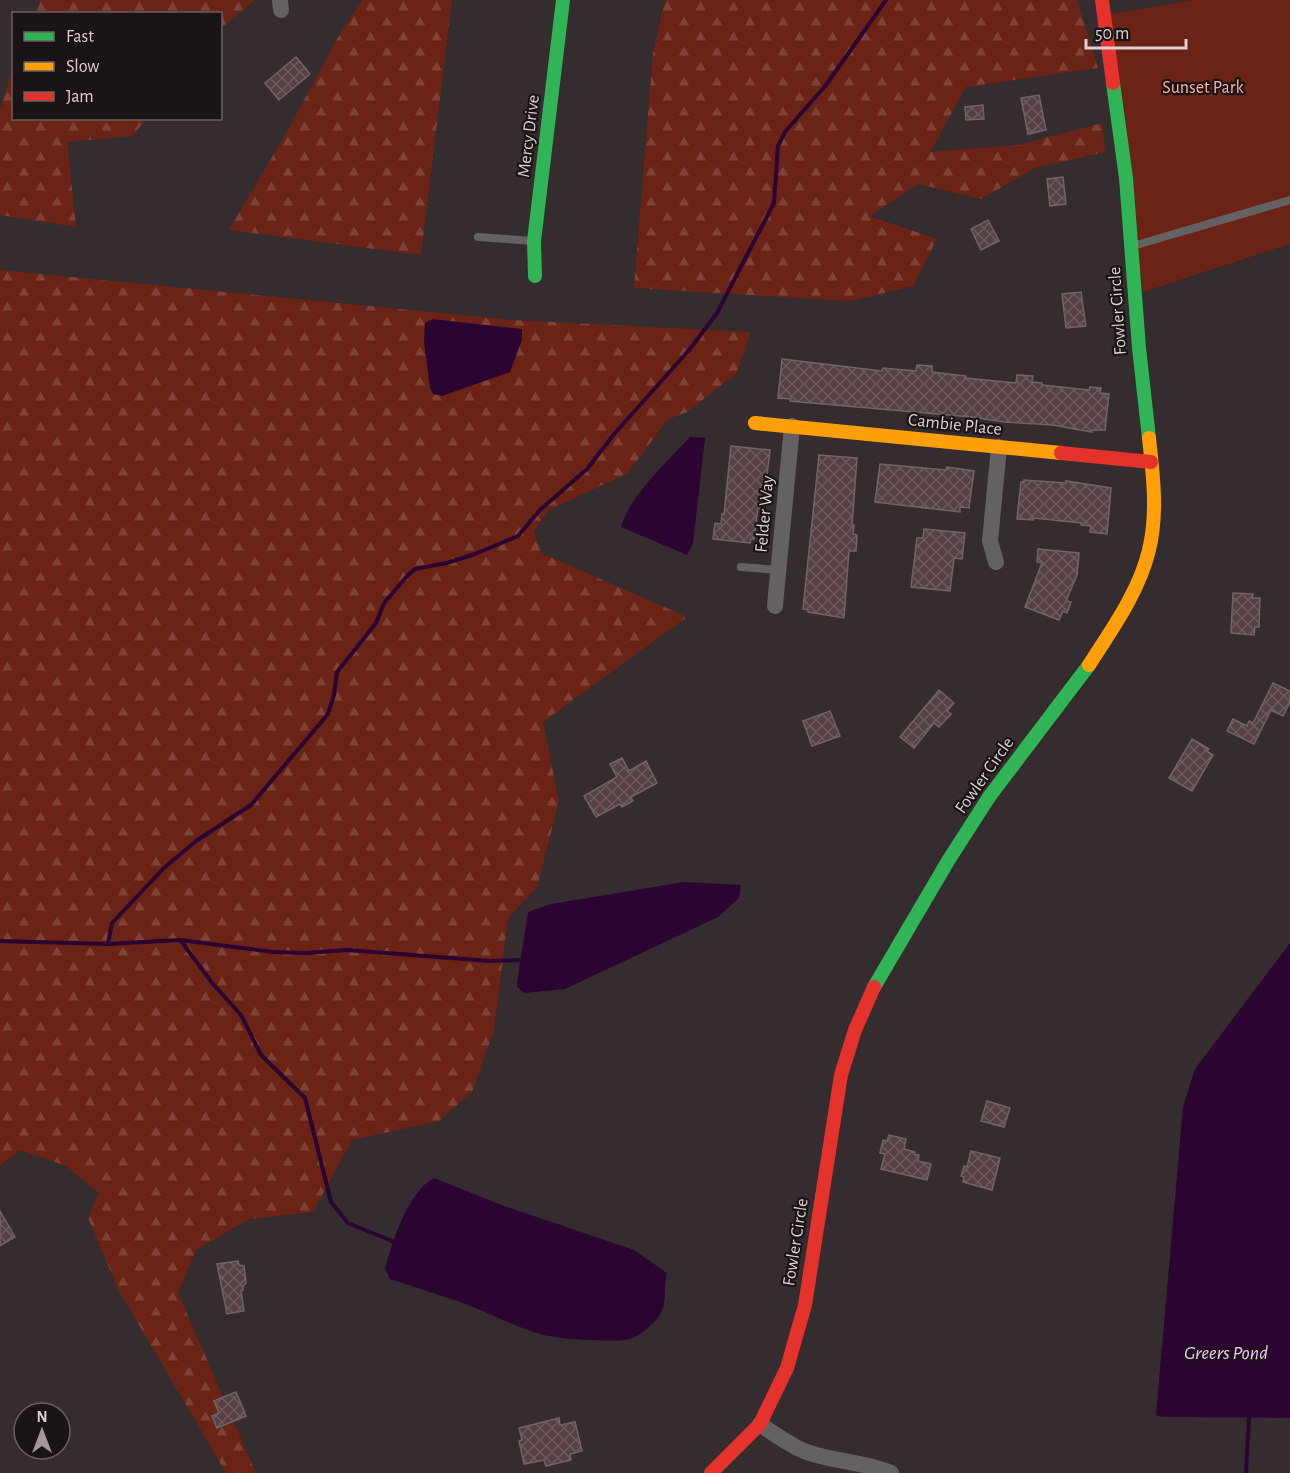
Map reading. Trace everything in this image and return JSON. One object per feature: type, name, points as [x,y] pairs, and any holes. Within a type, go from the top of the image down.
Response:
[{"type":"street","name":"Mercy Drive","points":[[534,276],[534,241],[564,0]]},
{"type":"street","name":"Fowler Circle","points":[[711,1473],[760,1424],[780,1386],[796,1341],[807,1294],[841,1076],[855,1030],[872,992],[948,861],[1007,772],[1083,674],[1134,591],[1149,550],[1153,529],[1154,498],[1151,462],[1139,348],[1126,178],[1102,0]]},
{"type":"street","name":"Cambie Place","points":[[755,423],[1151,462]]},
{"type":"street","name":"Felder Way","points":[[775,606],[792,426]]},
{"type":"street","points":[[996,562],[990,541],[999,447]]},
{"type":"street","points":[[760,1424],[788,1443],[806,1451],[891,1473]]},
{"type":"lane","points":[[1132,246],[1290,200]]},
{"type":"lane","points":[[478,237],[534,241]]},
{"type":"lane","points":[[741,567],[779,570]]},
{"type":"green space","points":[[41,0],[255,0],[222,27],[222,12],[36,12]]},
{"type":"green space","points":[[362,0],[452,0],[421,255],[229,230],[284,137],[337,39]]},
{"type":"green space","points":[[665,0],[1077,0],[1098,68],[966,87],[930,152],[1018,145],[1102,123],[1105,152],[1035,168],[981,199],[918,184],[869,216],[937,239],[913,286],[851,301],[634,288],[653,53]]},
{"type":"green space","name":"Sunset Park","points":[[1192,0],[1290,0],[1290,244],[1143,292],[1108,15]]},
{"type":"green space","points":[[12,70],[12,120],[145,120],[133,136],[67,142],[76,227],[0,215],[0,110]]},
{"type":"green space","points":[[0,270],[513,320],[751,332],[736,374],[687,412],[668,419],[628,473],[547,511],[534,532],[541,553],[687,617],[543,722],[559,801],[537,887],[508,918],[494,1030],[472,1092],[439,1121],[352,1140],[313,1212],[249,1219],[196,1250],[178,1293],[256,1473],[226,1473],[118,1289],[88,1218],[99,1193],[66,1166],[20,1150],[0,1166]]},
{"type":"water","points":[[433,319],[522,329],[522,340],[510,372],[442,396],[433,394],[430,388],[424,342],[425,323]]},
{"type":"water","points":[[690,437],[705,438],[693,543],[687,555],[621,527],[641,491]]},
{"type":"water","points":[[684,882],[741,885],[739,898],[718,917],[565,989],[524,993],[517,987],[528,912],[551,904]]},
{"type":"water","name":"Greers Pond","points":[[1290,943],[1290,1418],[1162,1417],[1156,1415],[1183,1107],[1195,1069]]},
{"type":"water","points":[[434,1178],[504,1206],[634,1250],[667,1273],[662,1311],[646,1330],[630,1339],[599,1340],[548,1336],[530,1331],[463,1303],[390,1279],[385,1269],[402,1219],[416,1194]]},
{"type":"building","points":[[296,57],[310,74],[279,100],[265,83]]},
{"type":"building","points":[[1039,95],[1046,130],[1028,134],[1021,98]]},
{"type":"building","points":[[983,105],[984,119],[966,120],[965,107]]},
{"type":"building","points":[[1063,177],[1066,204],[1050,206],[1047,179]]},
{"type":"building","points":[[988,220],[999,241],[981,250],[971,229]]},
{"type":"building","points":[[1081,292],[1086,326],[1066,328],[1062,294]]},
{"type":"building","points":[[782,359],[882,371],[883,368],[916,371],[917,365],[932,366],[932,372],[966,376],[965,378],[1016,383],[1017,375],[1033,376],[1032,382],[1042,383],[1042,385],[1089,390],[1090,387],[1101,388],[1100,393],[1109,394],[1105,430],[1092,430],[1092,432],[1053,425],[790,401],[791,399],[778,398]]},
{"type":"building","points":[[731,446],[770,450],[764,501],[762,501],[761,508],[758,508],[754,539],[751,539],[750,543],[713,539],[715,523],[721,524],[722,514],[724,514]]},
{"type":"building","points":[[819,455],[857,458],[852,525],[854,525],[853,534],[857,535],[856,551],[849,551],[844,618],[808,612],[803,609]]},
{"type":"building","points":[[880,464],[946,470],[947,467],[974,471],[969,508],[960,507],[960,512],[875,502]]},
{"type":"building","points":[[1024,480],[1066,483],[1066,481],[1111,488],[1107,534],[1090,532],[1091,526],[1081,525],[1082,523],[1033,518],[1033,520],[1017,519],[1021,482]]},
{"type":"building","points":[[924,529],[965,533],[962,559],[954,558],[950,591],[911,587],[917,538],[923,538]]},
{"type":"building","points":[[1038,549],[1079,553],[1077,575],[1066,601],[1071,602],[1067,613],[1063,611],[1059,620],[1025,607],[1042,563],[1037,562]]},
{"type":"building","points":[[1233,593],[1253,594],[1252,598],[1260,598],[1259,627],[1255,627],[1254,635],[1231,633]]},
{"type":"building","points":[[1273,683],[1290,691],[1290,702],[1283,716],[1271,710],[1254,744],[1227,731],[1233,719],[1247,726],[1249,721],[1253,723]]},
{"type":"building","points":[[939,690],[954,703],[947,711],[951,714],[939,727],[934,723],[914,748],[900,737]]},
{"type":"building","points":[[830,711],[840,736],[812,746],[803,721]]},
{"type":"building","points":[[1192,739],[1209,749],[1207,751],[1213,755],[1192,791],[1169,778]]},
{"type":"building","points":[[622,758],[629,771],[646,761],[657,783],[631,797],[633,801],[622,807],[620,804],[596,817],[584,796],[617,777],[610,764]]},
{"type":"building","points":[[987,1101],[1010,1108],[1004,1127],[981,1121]]},
{"type":"building","points":[[889,1135],[906,1139],[904,1149],[919,1155],[918,1161],[931,1164],[927,1180],[881,1169],[885,1154],[880,1153],[883,1140],[887,1141]]},
{"type":"building","points":[[971,1151],[1000,1158],[992,1190],[963,1182],[964,1177],[961,1176],[964,1166],[967,1167]]},
{"type":"building","points":[[0,1211],[15,1237],[0,1246]]},
{"type":"building","points":[[238,1261],[239,1265],[244,1266],[246,1283],[241,1291],[244,1311],[227,1314],[217,1264]]},
{"type":"building","points":[[236,1392],[246,1416],[217,1428],[212,1416],[219,1413],[214,1401]]},
{"type":"building","points":[[559,1418],[560,1425],[575,1422],[582,1451],[570,1454],[571,1460],[546,1466],[544,1460],[524,1464],[519,1428]]},
{"type":"waterway","points":[[108,944],[112,923],[164,868],[196,841],[251,805],[328,714],[334,695],[337,672],[376,623],[384,603],[408,575],[415,569],[447,563],[518,536],[540,510],[587,469],[615,433],[690,349],[717,313],[774,203],[778,146],[785,132],[826,85],[886,0]]},
{"type":"waterway","points":[[0,941],[108,944],[180,940],[273,952],[306,953],[347,950],[490,961],[519,960]]},
{"type":"waterway","points":[[181,941],[213,984],[241,1015],[261,1055],[305,1098],[331,1202],[348,1223],[392,1241]]},
{"type":"waterway","points":[[1246,1473],[1249,1418]]},
{"type":"traffic: fast","points":[[535,276],[534,241],[563,0]]},
{"type":"traffic: fast","points":[[1113,83],[1126,178],[1139,348],[1149,438]]},
{"type":"traffic: fast","points":[[874,987],[948,861],[989,797],[1089,665]]},
{"type":"traffic: slow","points":[[755,423],[1061,453]]},
{"type":"traffic: slow","points":[[1089,665],[1132,595],[1149,550],[1154,508],[1149,438]]},
{"type":"traffic: jam","points":[[1102,0],[1113,83]]},
{"type":"traffic: jam","points":[[1061,453],[1151,462]]},
{"type":"traffic: jam","points":[[711,1473],[760,1424],[787,1368],[805,1305],[841,1075],[855,1030],[874,987]]}]
